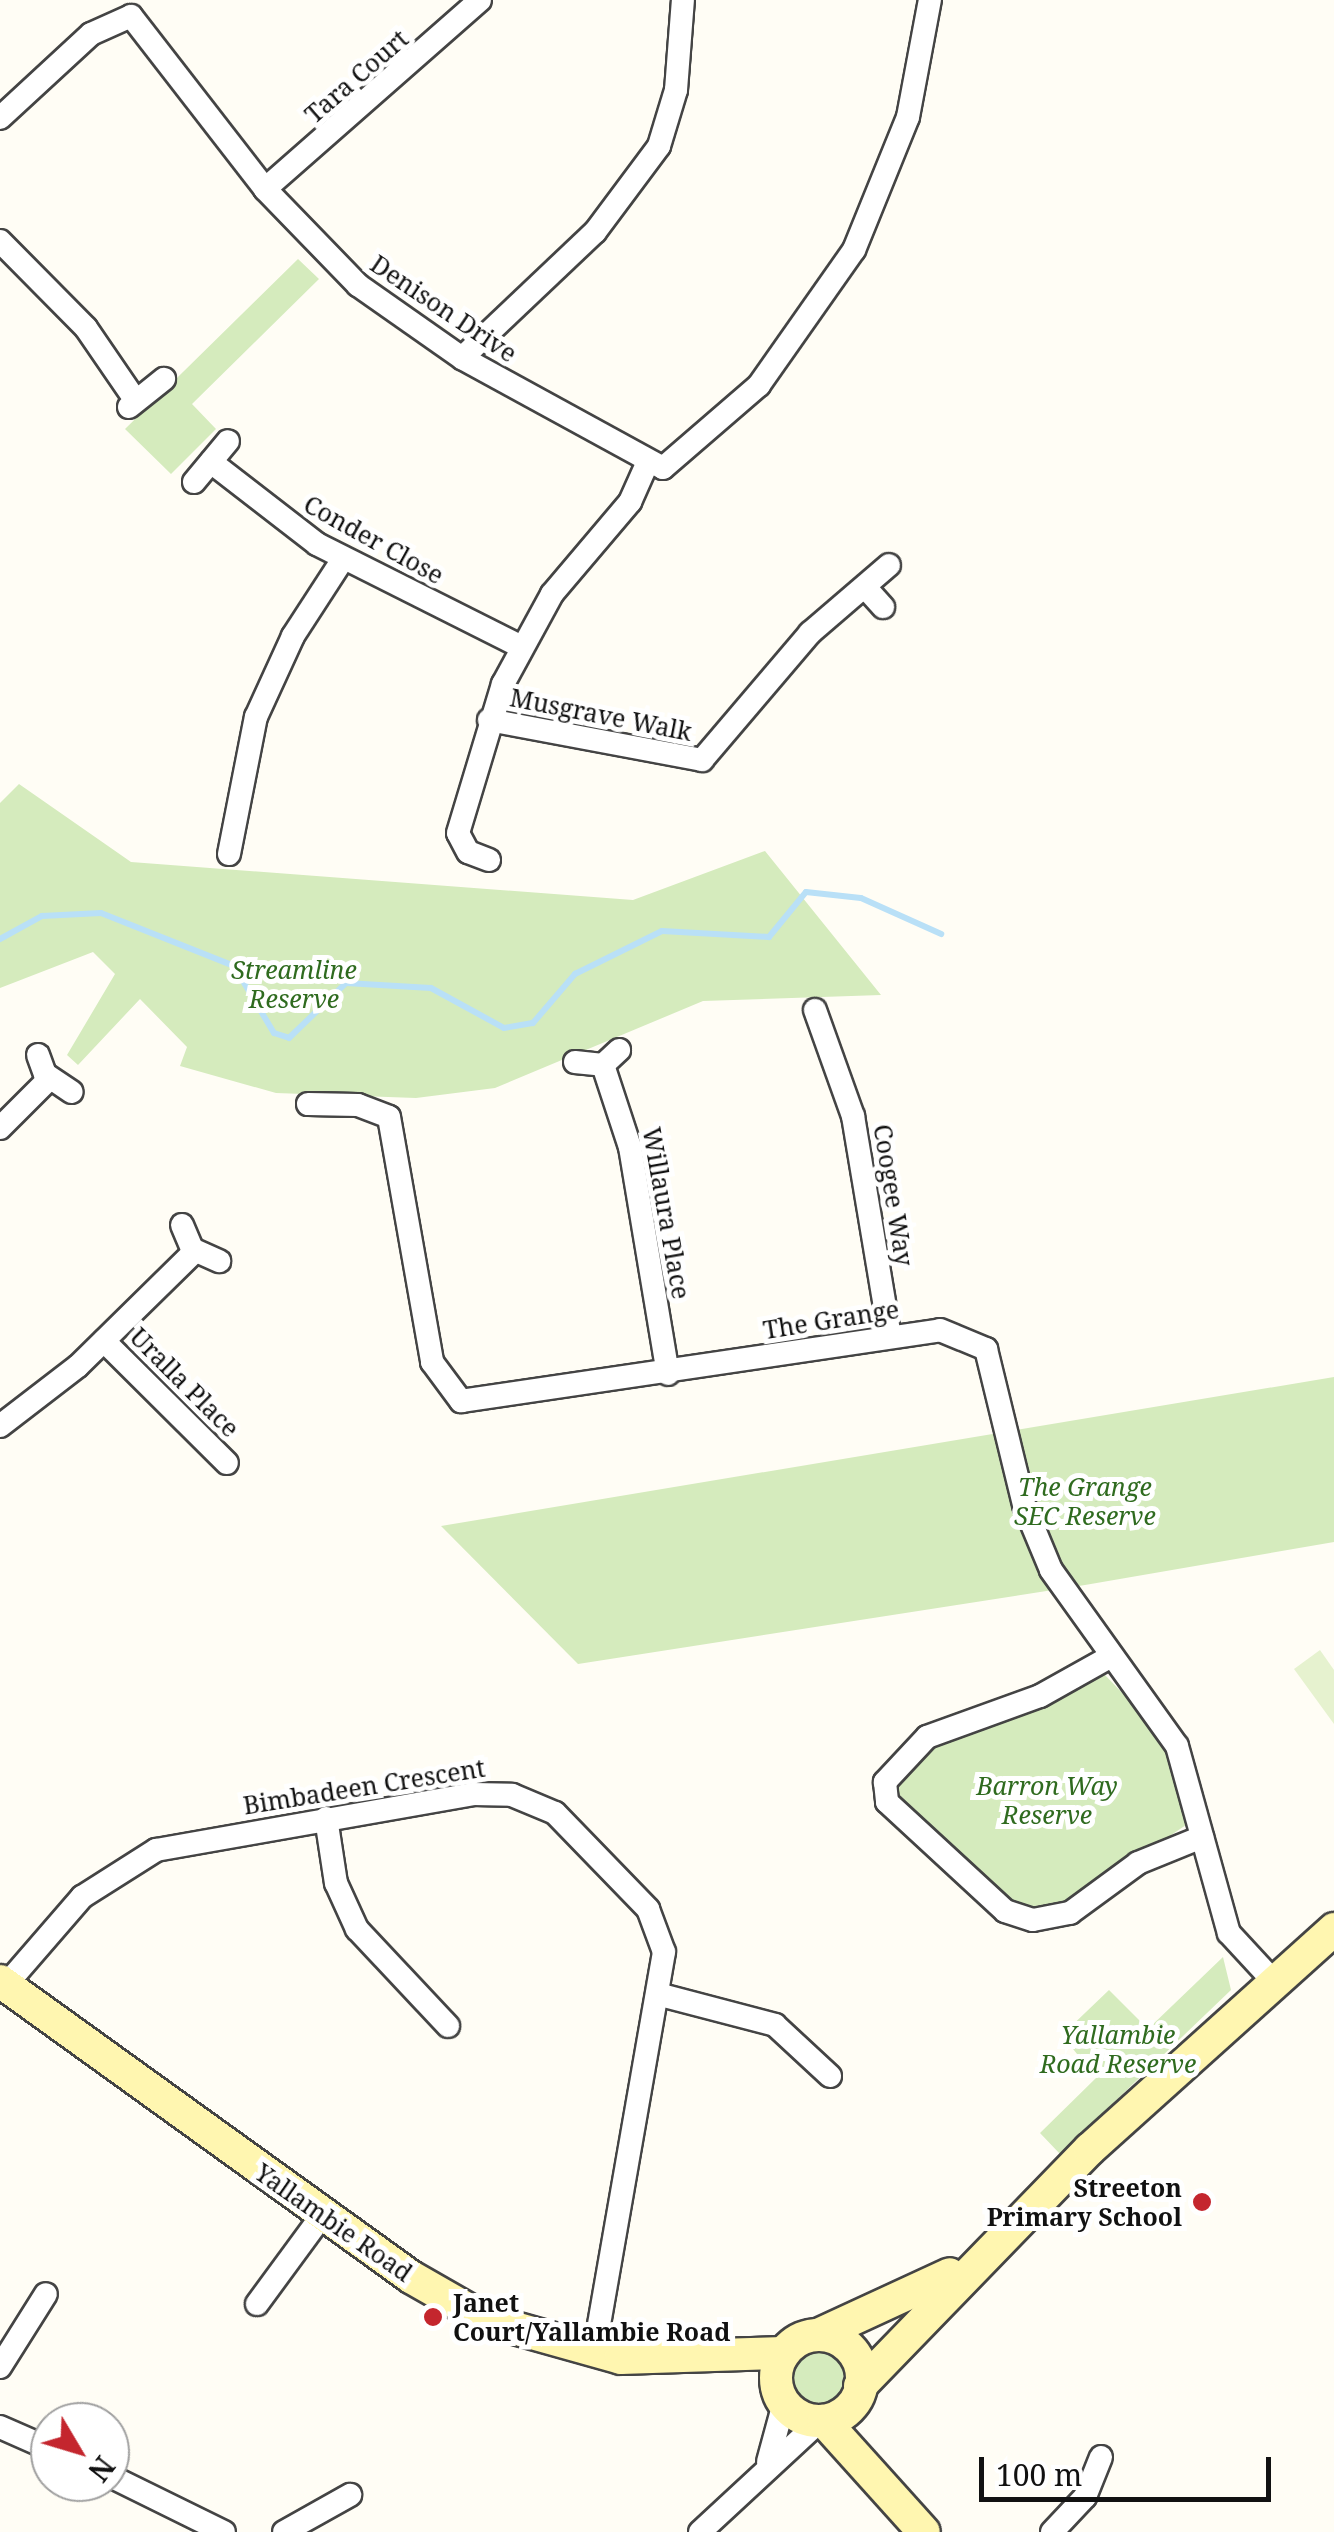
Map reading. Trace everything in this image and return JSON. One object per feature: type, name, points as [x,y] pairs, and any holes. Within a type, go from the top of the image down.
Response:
[{"type":"street","name":"Tara Court","points":[[266,189],[480,0]]},
{"type":"street","points":[[462,358],[596,232],[659,146],[676,90],[682,0]]},
{"type":"street","points":[[488,860],[468,852],[458,833],[489,720],[522,647],[646,466],[672,465],[731,413],[835,282],[893,164],[930,0]]},
{"type":"street","name":"Denison Drive","points":[[132,8],[266,189],[358,285],[462,358],[646,466]]},
{"type":"street","points":[[0,118],[90,34],[132,8]]},
{"type":"street","points":[[0,241],[86,328],[133,404],[164,379]]},
{"type":"street","points":[[194,482],[228,441]]},
{"type":"street","name":"Conder Close","points":[[210,462],[343,560],[522,647]]},
{"type":"street","points":[[229,854],[256,718],[293,636],[343,560]]},
{"type":"street","name":"Musgrave Walk","points":[[489,720],[702,760],[792,652],[889,565]]},
{"type":"street","points":[[864,587],[884,607]]},
{"type":"street","name":"Coogee Way","points":[[815,1010],[853,1116],[890,1336]]},
{"type":"street","points":[[38,1055],[49,1078],[72,1092]]},
{"type":"street","name":"Willaura Place","points":[[575,1062],[611,1057],[668,1374]]},
{"type":"street","points":[[0,1128],[49,1078]]},
{"type":"street","name":"The Grange","points":[[308,1104],[358,1105],[389,1117],[432,1362],[452,1395],[481,1405],[890,1336],[954,1330],[986,1349],[1036,1538],[1108,1658],[1177,1746],[1229,1933],[1270,1974]]},
{"type":"street","points":[[182,1225],[195,1252],[218,1261]]},
{"type":"street","points":[[0,1426],[104,1340],[195,1252]]},
{"type":"street","name":"Uralla Place","points":[[104,1340],[226,1463]]},
{"type":"street","points":[[1108,1658],[1040,1696],[926,1737],[885,1782],[887,1802],[1005,1911],[1034,1920],[1070,1914],[1138,1863],[1202,1836]]},
{"type":"street","name":"Bimbadeen Crescent","points":[[3,1983],[82,1896],[135,1860],[326,1818],[473,1794],[540,1805],[648,1909],[664,1952],[662,1996],[594,2354]]},
{"type":"street","points":[[326,1818],[336,1883],[357,1929],[448,2026]]},
{"type":"street","points":[[700,2532],[764,2470],[859,2391],[979,2256],[1192,2053],[1334,1904]]},
{"type":"street","points":[[1270,1974],[1334,1928]]},
{"type":"street","name":"Yallambie Road","points":[[3,1983],[323,2214],[472,2313],[594,2354],[711,2362],[781,2380]]},
{"type":"street","points":[[662,1996],[775,2024],[830,2076]]},
{"type":"street","points":[[257,2304],[323,2214]]},
{"type":"street","points":[[764,2470],[779,2442],[781,2380],[818,2336],[887,2311],[979,2256]]},
{"type":"street","points":[[0,2367],[46,2294]]},
{"type":"street","points":[[818,2336],[852,2351],[862,2450],[882,2489]]},
{"type":"street","points":[[781,2380],[924,2532]]},
{"type":"street","points":[[0,2426],[30,2440]]},
{"type":"street","points":[[1052,2532],[1085,2497],[1101,2457]]},
{"type":"street","points":[[130,2486],[224,2532]]},
{"type":"street","points":[[284,2532],[350,2495]]},
{"type":"green space","points":[[298,259],[319,279],[192,404],[216,429],[171,474],[125,429]]},
{"type":"green space","name":"Streamline Reserve","points":[[19,784],[131,862],[633,900],[765,851],[881,995],[703,1001],[495,1088],[416,1098],[276,1093],[180,1066],[187,1047],[140,999],[78,1065],[67,1055],[115,974],[93,952],[0,988],[0,803]]},
{"type":"green space","name":"The Grange SEC Reserve","points":[[1334,1377],[1334,1542],[1085,1585],[578,1664],[441,1526]]},
{"type":"green space","points":[[1320,1650],[1334,1670],[1334,1724],[1294,1669]]},
{"type":"green space","name":"Barron Way Reserve","points":[[1104,1674],[1157,1729],[1181,1779],[1186,1825],[1066,1906],[1011,1906],[896,1803],[894,1780],[921,1750]]},
{"type":"green space","name":"Yallambie Road Reserve","points":[[1223,1957],[1231,1990],[1060,2154],[1040,2133],[1096,2078],[1062,2035],[1109,1990],[1148,2029]]},
{"type":"green space","points":[[819,2347],[841,2356],[850,2378],[841,2400],[819,2409],[797,2400],[788,2378],[797,2356]]},
{"type":"waterway","points":[[0,939],[42,916],[101,913],[234,966],[274,1033],[289,1038],[346,983],[431,988],[504,1028],[533,1023],[575,974],[662,931],[769,937],[806,892],[861,898],[941,934]]},
{"type":"place","name":"Streeton Primary School","points":[[1202,2202]]},
{"type":"place","name":"Janet Court/Yallambie Road","points":[[433,2317]]}]
